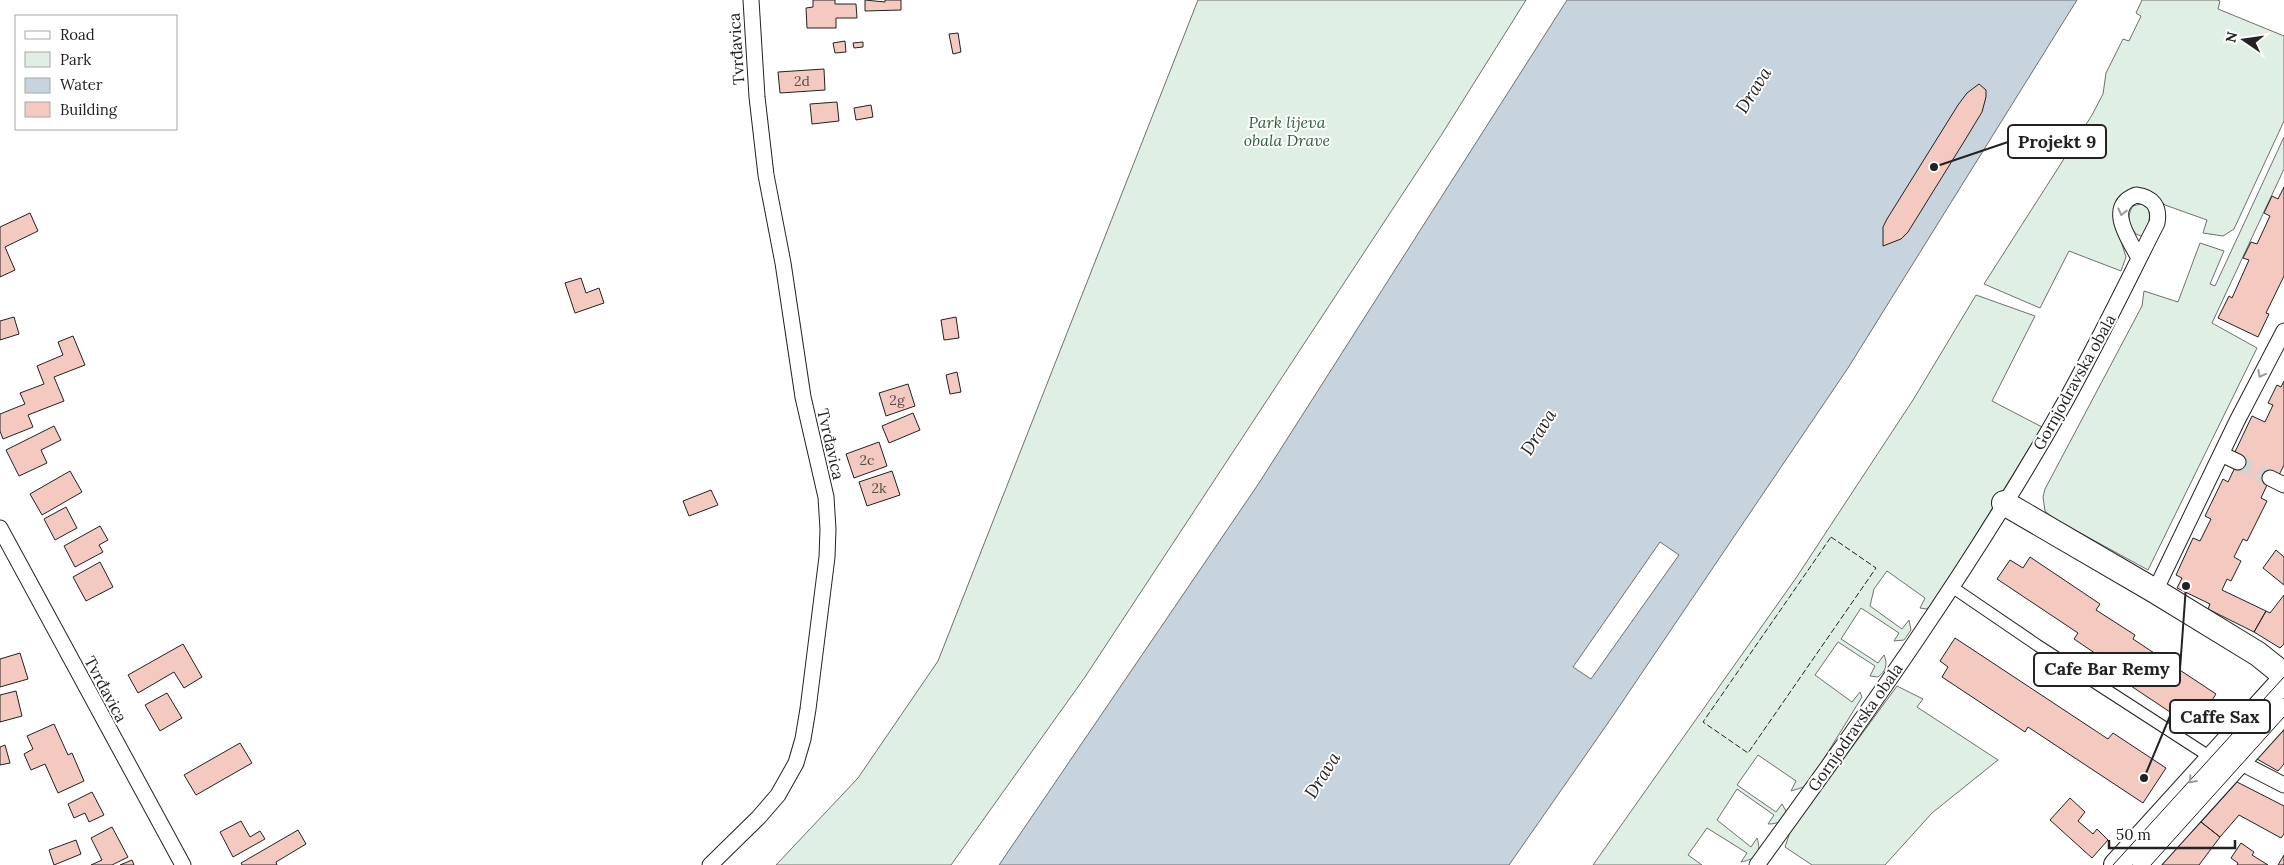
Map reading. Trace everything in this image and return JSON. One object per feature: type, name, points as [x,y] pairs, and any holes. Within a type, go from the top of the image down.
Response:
[{"type":"main road","points":[[2004,503],[2155,591],[2258,654],[2284,675]]},
{"type":"main road","points":[[2116,865],[2208,755],[2284,680]]},
{"type":"main road","points":[[2146,865],[2284,711]]},
{"type":"street","name":"Tvrđavica","points":[[710,865],[772,802],[788,780],[796,763],[803,739],[808,709],[827,557],[826,497],[802,397],[783,264],[766,175],[757,97],[751,0]]},
{"type":"street","name":"Gornjodravska obala","points":[[1757,865],[1880,694],[1952,587],[2072,388],[2139,258],[2157,223],[2159,214],[2157,206],[2150,200],[2136,195],[2125,202],[2120,219],[2123,231],[2139,258]]},
{"type":"street","points":[[2155,591],[2284,331]]},
{"type":"street","points":[[2222,454],[2238,462]]},
{"type":"street","name":"Tvrđavica","points":[[0,528],[183,865]]},
{"type":"street","points":[[1952,587],[2036,645],[2208,755],[2230,753],[2284,785]]},
{"type":"green space","name":"Park lijeva obala Drave","points":[[1198,0],[1526,0],[1442,134],[1085,677],[951,865],[776,865],[858,778],[938,661]]},
{"type":"green space","points":[[2142,0],[2217,0],[2220,1],[2218,9],[2284,36],[2284,121],[2234,229],[2223,236],[2203,233],[2207,220],[2165,205],[2159,199],[2133,190],[2119,235],[2126,257],[2121,271],[2069,251],[2040,308],[1984,284],[2092,115],[2103,94],[2106,73],[2123,39],[2129,41],[2141,16],[2136,13]]},
{"type":"green space","points":[[2284,137],[2284,169],[2212,323],[2257,348],[2148,570],[2053,518],[2045,511],[2043,497],[2045,489],[2142,306],[2144,291],[2178,302],[2200,243],[2224,251],[2210,284],[2215,286]]},
{"type":"green space","points":[[2141,204],[2148,208],[2149,216],[2143,237],[2136,234],[2130,224],[2129,217],[2133,206]]},
{"type":"green space","points":[[1976,295],[2035,316],[1992,401],[2042,427],[1933,605],[1926,609],[1920,608],[1925,598],[1887,571],[1874,589],[1870,606],[1902,629],[1909,620],[1911,630],[1904,640],[1894,641],[1899,633],[1861,608],[1841,639],[1878,663],[1884,655],[1885,667],[1878,677],[1870,676],[1875,666],[1838,642],[1815,675],[1852,702],[1860,692],[1862,697],[1807,786],[1791,791],[1796,781],[1758,755],[1737,785],[1776,812],[1782,804],[1786,811],[1780,821],[1768,824],[1774,815],[1737,789],[1717,820],[1751,847],[1757,838],[1759,848],[1754,857],[1741,862],[1747,853],[1707,828],[1688,855],[1702,865],[1593,865],[1796,578],[1913,400]]},
{"type":"green space","points":[[1897,686],[1923,699],[1917,707],[1998,760],[1932,813],[1885,865],[1812,865],[1785,847],[1790,832]]},
{"type":"water","name":"Drava","points":[[1567,0],[2077,0],[1848,368],[1608,723],[1509,865],[999,865],[1259,483]]},
{"type":"pier","points":[[1660,542],[1679,555],[1591,679],[1573,667]]},
{"type":"building","points":[[813,0],[835,0],[835,4],[856,4],[857,18],[836,18],[836,28],[807,28],[806,8],[813,7]]},
{"type":"building","points":[[865,0],[885,2],[885,0],[901,0],[901,10],[865,11]]},
{"type":"building","points":[[958,33],[961,52],[953,54],[949,34]]},
{"type":"building","points":[[845,41],[846,52],[835,53],[833,43]]},
{"type":"building","points":[[863,42],[863,47],[854,48],[853,43]]},
{"type":"building","points":[[824,69],[825,90],[780,93],[778,72]]},
{"type":"building","points":[[1979,84],[1986,90],[1982,112],[1908,232],[1901,239],[1883,246],[1883,227],[1887,219],[1958,105],[1967,93]]},
{"type":"building","points":[[837,102],[839,121],[812,124],[810,104]]},
{"type":"building","points":[[871,105],[873,117],[856,120],[854,108]]},
{"type":"building","points":[[2284,187],[2284,276],[2266,313],[2269,314],[2258,337],[2218,318],[2229,296],[2232,298],[2249,260],[2243,258],[2251,242],[2257,244],[2270,216],[2264,213],[2272,196],[2278,199]]},
{"type":"building","points":[[30,213],[38,231],[5,247],[15,270],[0,277],[0,227]]},
{"type":"building","points":[[581,278],[586,293],[599,288],[604,303],[575,313],[565,283]]},
{"type":"building","points":[[14,317],[19,334],[0,340],[0,321]]},
{"type":"building","points":[[956,317],[959,338],[944,340],[941,320]]},
{"type":"building","points":[[73,336],[85,365],[54,377],[64,401],[28,415],[33,427],[3,439],[0,431],[0,414],[25,404],[20,393],[44,384],[37,366],[63,355],[58,342]]},
{"type":"building","points":[[957,372],[961,392],[950,394],[946,375]]},
{"type":"building","points":[[2284,381],[2284,465],[2279,475],[2273,472],[2261,498],[2267,501],[2247,541],[2243,539],[2234,557],[2241,561],[2231,581],[2227,579],[2222,590],[2266,611],[2254,632],[2208,609],[2210,604],[2177,588],[2182,578],[2176,575],[2193,538],[2200,541],[2211,519],[2205,516],[2223,479],[2228,482],[2240,457],[2234,454],[2252,416],[2265,422],[2273,405],[2268,403],[2277,385],[2281,387]]},
{"type":"building","points":[[908,384],[915,406],[886,416],[879,393]]},
{"type":"building","points":[[913,413],[920,430],[889,443],[882,426]]},
{"type":"building","points":[[54,426],[61,440],[41,450],[47,463],[19,476],[6,450]]},
{"type":"building","points":[[879,442],[887,466],[854,478],[846,454]]},
{"type":"building","points":[[70,471],[82,492],[42,515],[30,494]]},
{"type":"building","points":[[892,471],[900,495],[867,506],[859,482]]},
{"type":"building","points":[[711,490],[718,505],[689,516],[683,501]]},
{"type":"building","points":[[66,507],[77,528],[55,540],[44,519]]},
{"type":"building","points":[[100,526],[108,540],[99,545],[103,552],[75,567],[64,546]]},
{"type":"building","points":[[2276,550],[2284,557],[2284,585],[2263,568]]},
{"type":"building","points":[[2030,557],[2100,604],[2096,610],[2135,635],[2133,639],[2216,694],[2194,728],[2107,670],[2111,664],[2074,639],[2078,633],[1997,579],[2010,560],[2023,568]]},
{"type":"building","points":[[100,562],[113,587],[86,601],[73,577]]},
{"type":"building","points":[[2284,595],[2284,644],[2280,648],[2254,632],[2266,611],[2270,613]]},
{"type":"building","points":[[1955,638],[2108,739],[2113,733],[2166,768],[2143,803],[2028,727],[2025,732],[1942,677],[1948,667],[1940,661]]},
{"type":"building","points":[[183,644],[202,677],[184,688],[174,672],[138,693],[128,675]]},
{"type":"building","points":[[20,653],[28,679],[0,687],[0,659]]},
{"type":"building","points":[[16,691],[22,716],[0,722],[0,695]]},
{"type":"building","points":[[167,693],[182,718],[160,731],[145,705]]},
{"type":"building","points":[[54,724],[68,755],[72,753],[84,781],[58,793],[45,764],[31,770],[24,754],[33,749],[27,736]]},
{"type":"building","points":[[2284,727],[2284,764],[2278,771],[2257,759]]},
{"type":"building","points":[[240,743],[252,763],[196,795],[184,775]]},
{"type":"building","points":[[5,745],[10,763],[0,765],[0,747]]},
{"type":"building","points":[[2237,782],[2284,806],[2284,834],[2281,838],[2239,815],[2220,837],[2201,822]]},
{"type":"building","points":[[92,792],[104,815],[89,822],[85,813],[74,818],[68,804]]},
{"type":"building","points":[[2070,798],[2085,812],[2078,821],[2093,834],[2097,829],[2108,840],[2092,858],[2050,820]]},
{"type":"building","points":[[241,821],[250,837],[260,831],[265,839],[233,857],[220,832]]},
{"type":"building","points":[[2201,822],[2220,837],[2199,865],[2160,865]]},
{"type":"building","points":[[112,827],[128,857],[112,865],[91,865],[102,860],[91,838]]},
{"type":"building","points":[[298,830],[306,844],[276,862],[277,865],[242,865],[241,863]]},
{"type":"building","points":[[76,840],[81,854],[54,865],[49,850]]},
{"type":"building","points":[[2241,843],[2254,852],[2252,855],[2268,865],[2237,865],[2238,863],[2231,858]]},
{"type":"building","points":[[2284,855],[2284,865],[2278,865]]},
{"type":"building","points":[[132,860],[134,865],[120,865]]},
{"type":"tunnel","points":[[2238,462],[2270,478]]},
{"type":"tram line","points":[[2113,865],[2284,677]]},
{"type":"tram line","points":[[2151,865],[2284,717]]},
{"type":"fence","points":[[1831,537],[1876,568],[1748,753],[1703,722],[1831,537]]},
{"type":"place","name":"Projekt 9","points":[[1934,167]]},
{"type":"place","name":"Cafe Bar Remy","points":[[2186,586]]},
{"type":"place","name":"Caffe Sax","points":[[2144,778]]}]
